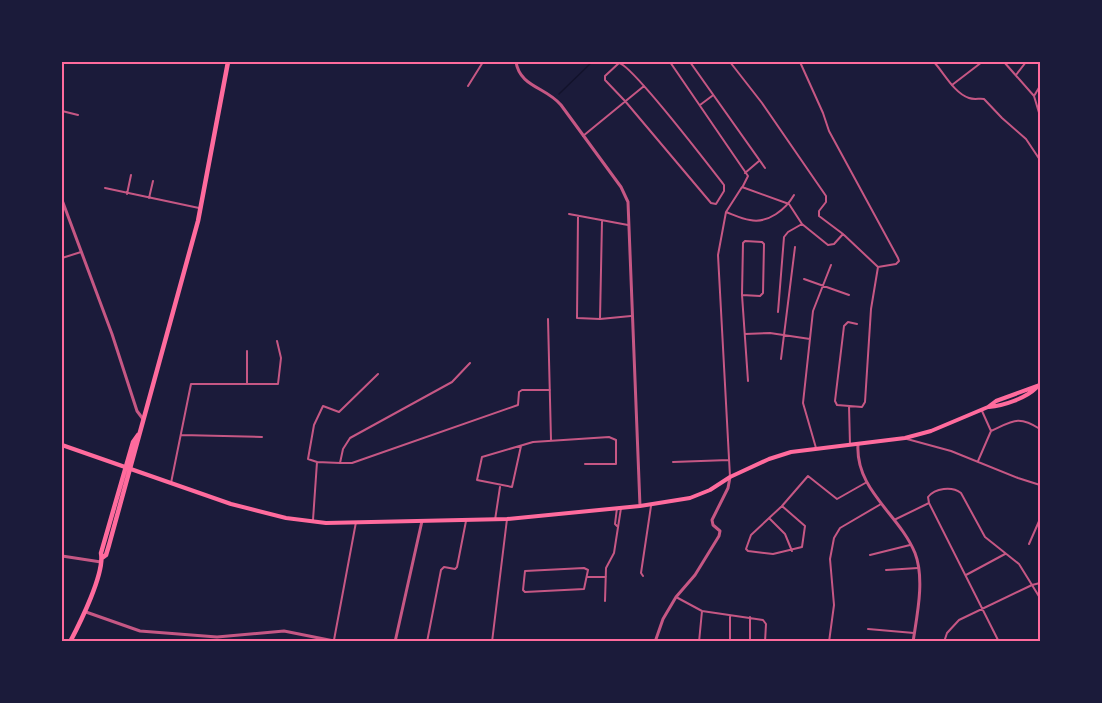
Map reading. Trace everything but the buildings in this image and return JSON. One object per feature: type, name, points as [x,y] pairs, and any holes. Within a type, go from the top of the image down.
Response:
[{"type":"highway","points":[[70,642],[86,612],[102,560],[101,553],[138,444],[138,435],[201,209],[228,62]]},
{"type":"main road","points":[[62,445],[261,513],[312,522],[495,520],[651,505],[690,498],[769,459],[790,452],[905,438],[931,431],[988,407],[996,401],[1039,386]]},
{"type":"street","points":[[468,86],[483,62]]},
{"type":"street","points":[[516,62],[519,74],[557,100],[623,190],[628,206],[640,506]]},
{"type":"street","points":[[655,642],[663,619],[676,597],[695,575],[720,531],[713,525],[712,520],[728,488],[730,477],[718,255],[726,212],[748,176],[670,62]]},
{"type":"street","points":[[690,62],[765,168]]},
{"type":"street","points":[[730,62],[762,103],[826,196],[826,202],[819,211],[819,216],[843,234],[878,267]]},
{"type":"street","points":[[800,62],[824,113],[829,131],[898,258],[896,264],[878,267]]},
{"type":"street","points":[[934,62],[952,85],[970,98],[984,99],[1026,139],[1041,160]]},
{"type":"street","points":[[952,85],[982,62]]},
{"type":"street","points":[[1004,62],[1034,96],[1041,116]]},
{"type":"street","points":[[1016,75],[1026,62]]},
{"type":"street","points":[[619,63],[625,64],[644,86],[724,184],[724,191],[716,204],[711,203],[604,78],[619,63]]},
{"type":"street","points":[[583,136],[644,86]]},
{"type":"street","points":[[1034,96],[1041,86]]},
{"type":"street","points":[[700,105],[712,96]]},
{"type":"street","points":[[62,111],[78,115]]},
{"type":"street","points":[[746,173],[759,160]]},
{"type":"street","points":[[127,194],[131,175]]},
{"type":"street","points":[[149,199],[153,181]]},
{"type":"street","points":[[742,187],[789,204],[802,224],[831,246],[843,234]]},
{"type":"street","points":[[105,188],[201,209]]},
{"type":"street","points":[[726,212],[752,221],[762,220],[772,217],[789,204],[794,195]]},
{"type":"street","points":[[62,200],[112,334],[137,411],[143,419]]},
{"type":"street","points":[[569,214],[629,225]]},
{"type":"street","points":[[578,216],[576,316],[579,319],[600,319],[632,316]]},
{"type":"street","points":[[600,319],[602,221]]},
{"type":"street","points":[[778,312],[784,237],[802,224]]},
{"type":"street","points":[[742,295],[760,296],[763,293],[764,244],[762,242],[743,242],[742,295],[748,381]]},
{"type":"street","points":[[781,359],[795,247]]},
{"type":"street","points":[[62,258],[81,252]]},
{"type":"street","points":[[816,448],[802,403],[813,311],[831,265]]},
{"type":"street","points":[[857,324],[848,322],[844,326],[835,401],[837,405],[862,407],[865,402],[871,309],[878,267]]},
{"type":"street","points":[[804,279],[849,295]]},
{"type":"street","points":[[548,319],[552,440]]},
{"type":"street","points":[[745,334],[783,335],[810,339]]},
{"type":"street","points":[[171,483],[191,384],[247,385],[280,382],[281,358],[277,341]]},
{"type":"street","points":[[247,351],[247,385]]},
{"type":"street","points":[[340,463],[343,449],[350,438],[452,382],[470,363]]},
{"type":"street","points":[[378,374],[339,412],[323,406],[314,425],[308,459],[317,462],[352,463],[511,408],[519,404],[519,392],[522,390],[550,390]]},
{"type":"street","points":[[849,406],[850,445]]},
{"type":"street","points":[[978,461],[991,431],[982,409]]},
{"type":"street","points":[[991,431],[1020,420],[1030,422],[1041,429]]},
{"type":"street","points":[[181,435],[262,437]]},
{"type":"street","points":[[521,446],[513,487],[477,480],[480,460],[486,455],[533,442],[609,437],[616,440],[616,464],[585,464]]},
{"type":"street","points":[[905,438],[978,461],[1041,485]]},
{"type":"street","points":[[858,444],[859,466],[867,482],[915,554],[919,589],[913,642]]},
{"type":"street","points":[[674,462],[729,460]]},
{"type":"street","points":[[312,522],[317,462]]},
{"type":"street","points":[[782,506],[805,526],[804,544],[800,549],[773,554],[750,552],[746,549],[751,535],[782,506],[808,476],[837,499],[867,482]]},
{"type":"street","points":[[495,520],[500,486]]},
{"type":"street","points":[[999,642],[927,496],[948,489],[961,493],[985,537],[1019,564],[1041,598]]},
{"type":"street","points":[[894,520],[929,503]]},
{"type":"street","points":[[829,642],[834,605],[830,559],[834,538],[840,528],[881,504]]},
{"type":"street","points":[[643,576],[641,573],[651,505]]},
{"type":"street","points":[[605,601],[606,568],[613,556],[620,524],[619,508]]},
{"type":"street","points":[[770,518],[785,534],[792,551]]},
{"type":"street","points":[[492,642],[507,519]]},
{"type":"street","points":[[1029,544],[1041,519]]},
{"type":"street","points":[[395,642],[422,521]]},
{"type":"street","points":[[427,642],[441,570],[444,567],[454,569],[456,567],[466,521]]},
{"type":"street","points":[[334,640],[356,522]]},
{"type":"street","points":[[870,555],[910,544]]},
{"type":"street","points":[[966,575],[1005,554]]},
{"type":"street","points":[[62,556],[102,560]]},
{"type":"street","points":[[584,568],[588,570],[588,577],[586,587],[582,590],[525,592],[523,590],[527,571],[584,568]]},
{"type":"street","points":[[886,570],[918,568]]},
{"type":"street","points":[[588,577],[606,577]]},
{"type":"street","points":[[944,642],[950,628],[959,620],[1032,585],[1041,583]]},
{"type":"street","points":[[676,597],[702,611],[750,617],[765,622],[765,642]]},
{"type":"street","points":[[699,642],[702,611]]},
{"type":"street","points":[[86,612],[140,631],[217,636],[284,631],[339,642]]},
{"type":"street","points":[[730,616],[730,642]]},
{"type":"street","points":[[750,617],[750,642]]},
{"type":"street","points":[[868,629],[914,633]]},
{"type":"waterway","points":[[559,94],[592,62]]}]
